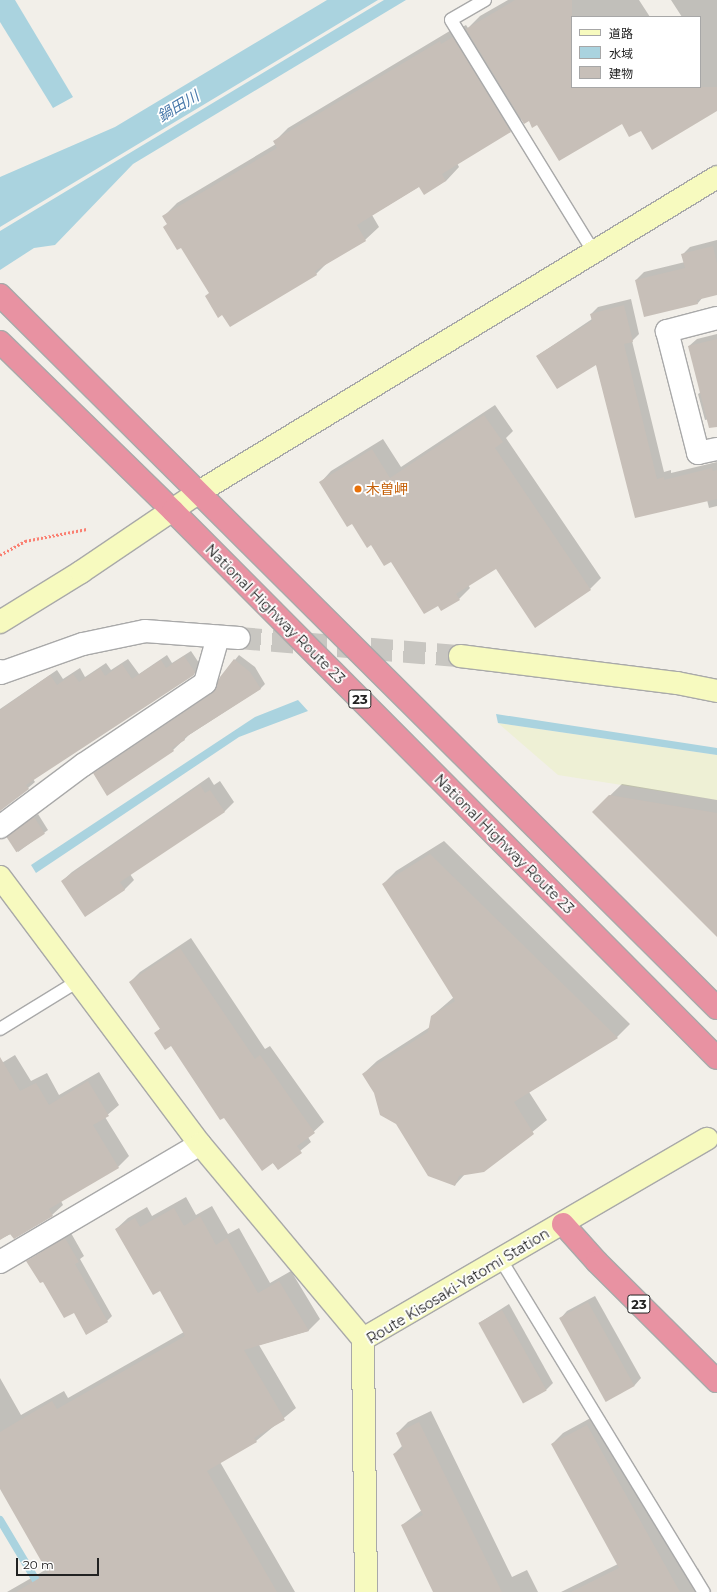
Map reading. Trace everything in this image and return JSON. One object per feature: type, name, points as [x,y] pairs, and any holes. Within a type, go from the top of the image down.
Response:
[{"type":"highway","name":"23","points":[[2,297],[717,1008]]},
{"type":"highway","name":"National Highway Route 23","points":[[0,342],[173,511],[717,1058]]},
{"type":"highway","name":"23","points":[[563,1224],[597,1262],[717,1381]]},
{"type":"street","points":[[0,622],[173,511],[199,492],[593,251],[717,177]]},
{"type":"street","points":[[717,318],[667,331],[698,453],[717,449]]},
{"type":"street","points":[[0,671],[1,673],[83,644],[145,631],[229,637],[205,683],[83,765],[0,827]]},
{"type":"street","points":[[460,656],[677,682],[717,691]]},
{"type":"street","points":[[0,877],[200,1144],[363,1340]]},
{"type":"street","name":"Route Kisosaki-Yatomi Station","points":[[366,1592],[363,1340],[707,1139]]},
{"type":"street","points":[[0,1262],[200,1144]]},
{"type":"lane","points":[[485,0],[451,20],[593,251]]},
{"type":"lane","points":[[0,1029],[78,981]]},
{"type":"lane","points":[[501,1260],[704,1592]]},
{"type":"path","points":[[0,555],[25,541],[87,529]]},
{"type":"green space","points":[[498,723],[717,755],[717,800],[558,775]]},
{"type":"water","points":[[0,0],[15,0],[73,97],[53,108],[0,22]]},
{"type":"water","name":"鍋田川","points":[[327,0],[378,0],[0,227],[0,177],[115,127]]},
{"type":"water","points":[[384,0],[406,0],[133,164],[55,245],[34,248],[0,270],[0,231]]},
{"type":"water","points":[[298,700],[308,711],[239,737],[36,873],[31,865],[255,717]]},
{"type":"water","points":[[496,714],[717,748],[717,755],[498,723]]},
{"type":"building","points":[[515,0],[572,0],[571,88],[717,87],[717,111],[652,150],[641,131],[629,137],[622,124],[559,161],[537,125],[532,128],[529,121],[524,124],[466,29]]},
{"type":"building","points":[[453,37],[511,132],[442,174],[446,181],[424,195],[419,187],[357,225],[366,241],[315,271],[317,275],[230,327],[222,315],[218,318],[205,296],[209,293],[181,248],[177,250],[163,227],[167,224],[162,216],[277,148],[273,141],[440,41],[441,44]]},
{"type":"building","points":[[713,246],[717,263],[717,295],[697,300],[698,304],[644,317],[635,280],[685,268],[681,254]]},
{"type":"building","points":[[624,305],[633,342],[624,344],[657,479],[664,477],[664,480],[712,468],[713,471],[717,470],[717,499],[635,518],[596,365],[557,389],[536,356],[592,321],[590,314]]},
{"type":"building","points":[[717,339],[717,427],[709,428],[688,346]]},
{"type":"building","points":[[484,415],[503,442],[495,448],[591,590],[535,628],[496,569],[456,594],[460,600],[441,611],[438,606],[424,614],[391,562],[384,566],[371,545],[367,548],[352,524],[347,527],[319,482],[372,449],[390,478]]},
{"type":"building","points":[[184,656],[195,672],[194,675],[26,785],[29,789],[0,811],[0,710],[50,675],[57,685],[73,674],[79,682],[100,668],[105,676],[122,664],[132,679],[161,660],[166,668]]},
{"type":"building","points":[[234,659],[250,672],[261,689],[184,738],[185,740],[172,748],[174,751],[107,796],[93,773],[212,693],[220,677]]},
{"type":"building","points":[[200,785],[205,793],[210,790],[225,812],[120,882],[125,890],[85,917],[61,881]]},
{"type":"building","points":[[609,795],[717,813],[717,937],[592,812]]},
{"type":"building","points":[[34,817],[45,834],[16,852],[5,836]]},
{"type":"building","points":[[430,854],[618,1038],[514,1102],[534,1134],[484,1172],[459,1176],[455,1186],[428,1176],[396,1124],[380,1115],[374,1093],[362,1074],[428,1032],[431,1016],[455,1001],[382,884]]},
{"type":"building","points":[[180,948],[255,1059],[260,1055],[315,1133],[297,1146],[302,1153],[278,1170],[273,1163],[262,1171],[224,1118],[220,1120],[171,1046],[165,1050],[154,1033],[160,1029],[129,982]]},
{"type":"building","points":[[0,1057],[20,1091],[36,1083],[49,1105],[88,1081],[109,1116],[93,1125],[119,1168],[49,1209],[53,1216],[14,1239],[10,1234],[0,1240]]},
{"type":"building","points":[[174,1208],[184,1226],[200,1216],[216,1245],[227,1238],[258,1293],[279,1281],[309,1331],[244,1350],[285,1420],[254,1438],[257,1442],[207,1471],[277,1592],[16,1592],[48,1573],[0,1489],[0,1432],[52,1401],[57,1409],[185,1336],[160,1291],[153,1295],[115,1229],[135,1218],[140,1227]]},
{"type":"building","points":[[65,1238],[79,1262],[75,1264],[108,1322],[86,1335],[74,1313],[64,1318],[43,1282],[40,1283],[26,1261]]},
{"type":"building","points":[[588,1302],[635,1386],[606,1402],[559,1318]]},
{"type":"building","points":[[502,1310],[547,1390],[523,1404],[478,1323]]},
{"type":"building","points":[[419,1422],[502,1592],[433,1592],[401,1525],[423,1515],[393,1454],[403,1449],[396,1433]]},
{"type":"building","points":[[587,1425],[680,1592],[571,1592],[619,1568],[551,1444]]},
{"type":"waterway","points":[[0,1520],[43,1592]]},
{"type":"tunnel","points":[[239,638],[460,656]]},
{"type":"place","name":"木曽岬","points":[[358,489]]}]
